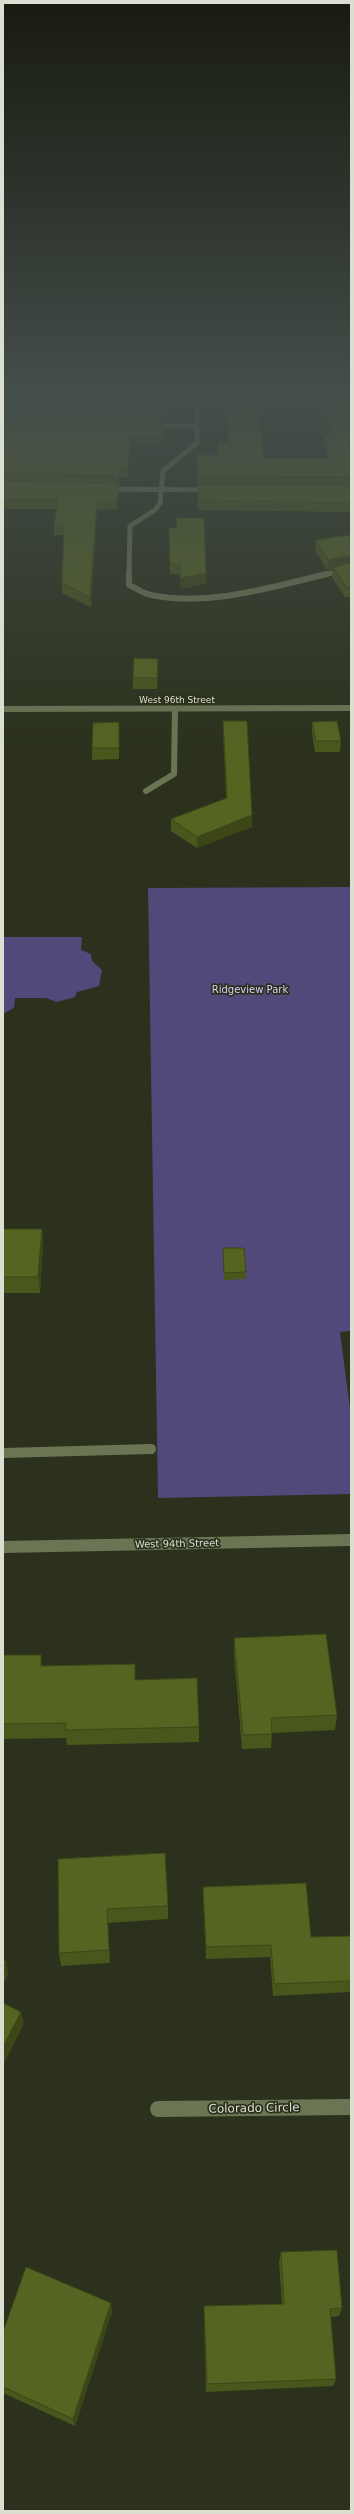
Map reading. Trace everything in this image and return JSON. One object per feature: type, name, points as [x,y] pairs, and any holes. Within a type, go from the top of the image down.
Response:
[{"type":"street","points":[[152,512],[133,521],[130,526],[129,585],[145,594],[173,598],[209,597],[263,590],[351,569]]},
{"type":"street","name":"West 96th Street","points":[[3,709],[351,708]]},
{"type":"street","points":[[146,791],[174,774],[176,709]]},
{"type":"street","points":[[3,1453],[151,1449]]},
{"type":"street","name":"West 94th Street","points":[[3,1547],[351,1540]]},
{"type":"street","name":"Colorado Circle","points":[[158,2109],[351,2107]]},
{"type":"green space","name":"Ridgeview Park","points":[[351,887],[351,1331],[340,1332],[351,1416],[351,1494],[158,1498],[148,888]]},
{"type":"green space","points":[[3,937],[82,937],[81,950],[91,954],[92,961],[102,970],[99,986],[77,992],[75,997],[57,1002],[46,998],[15,998],[14,1008],[3,1014]]},
{"type":"building","points":[[56,512],[96,512],[90,597],[62,583],[64,526],[54,526]]},
{"type":"building","points":[[176,518],[204,518],[206,573],[180,578],[180,564],[170,564],[169,528],[177,528]]},
{"type":"building","points":[[348,535],[351,539],[351,555],[328,560],[316,540]]},
{"type":"building","points":[[351,563],[351,587],[346,587],[333,567]]},
{"type":"building","points":[[134,658],[158,659],[157,678],[133,678]]},
{"type":"building","points":[[223,721],[247,721],[252,815],[197,837],[171,819],[227,798]]},
{"type":"building","points":[[337,721],[341,741],[316,741],[312,722]]},
{"type":"building","points":[[119,722],[119,748],[92,748],[93,723]]},
{"type":"building","points":[[3,1229],[42,1229],[38,1277],[3,1277]]},
{"type":"building","points":[[223,1248],[244,1248],[246,1272],[224,1273]]},
{"type":"building","points":[[326,1634],[337,1715],[271,1718],[272,1734],[243,1735],[234,1638]]},
{"type":"building","points":[[3,1655],[41,1655],[41,1666],[135,1664],[135,1680],[197,1678],[199,1727],[65,1730],[66,1723],[3,1724]]},
{"type":"building","points":[[165,1853],[168,1906],[107,1909],[109,1950],[59,1953],[58,1859]]},
{"type":"building","points":[[306,1883],[311,1937],[351,1936],[351,1981],[274,1984],[271,1945],[206,1947],[203,1887]]},
{"type":"building","points":[[3,1960],[6,1962],[3,1967]]},
{"type":"building","points":[[3,2003],[21,2012],[3,2047]]},
{"type":"building","points":[[337,2250],[342,2308],[330,2309],[336,2379],[207,2384],[204,2306],[284,2304],[281,2252]]},
{"type":"building","points":[[26,2267],[111,2303],[73,2419],[3,2387],[3,2332]]}]
